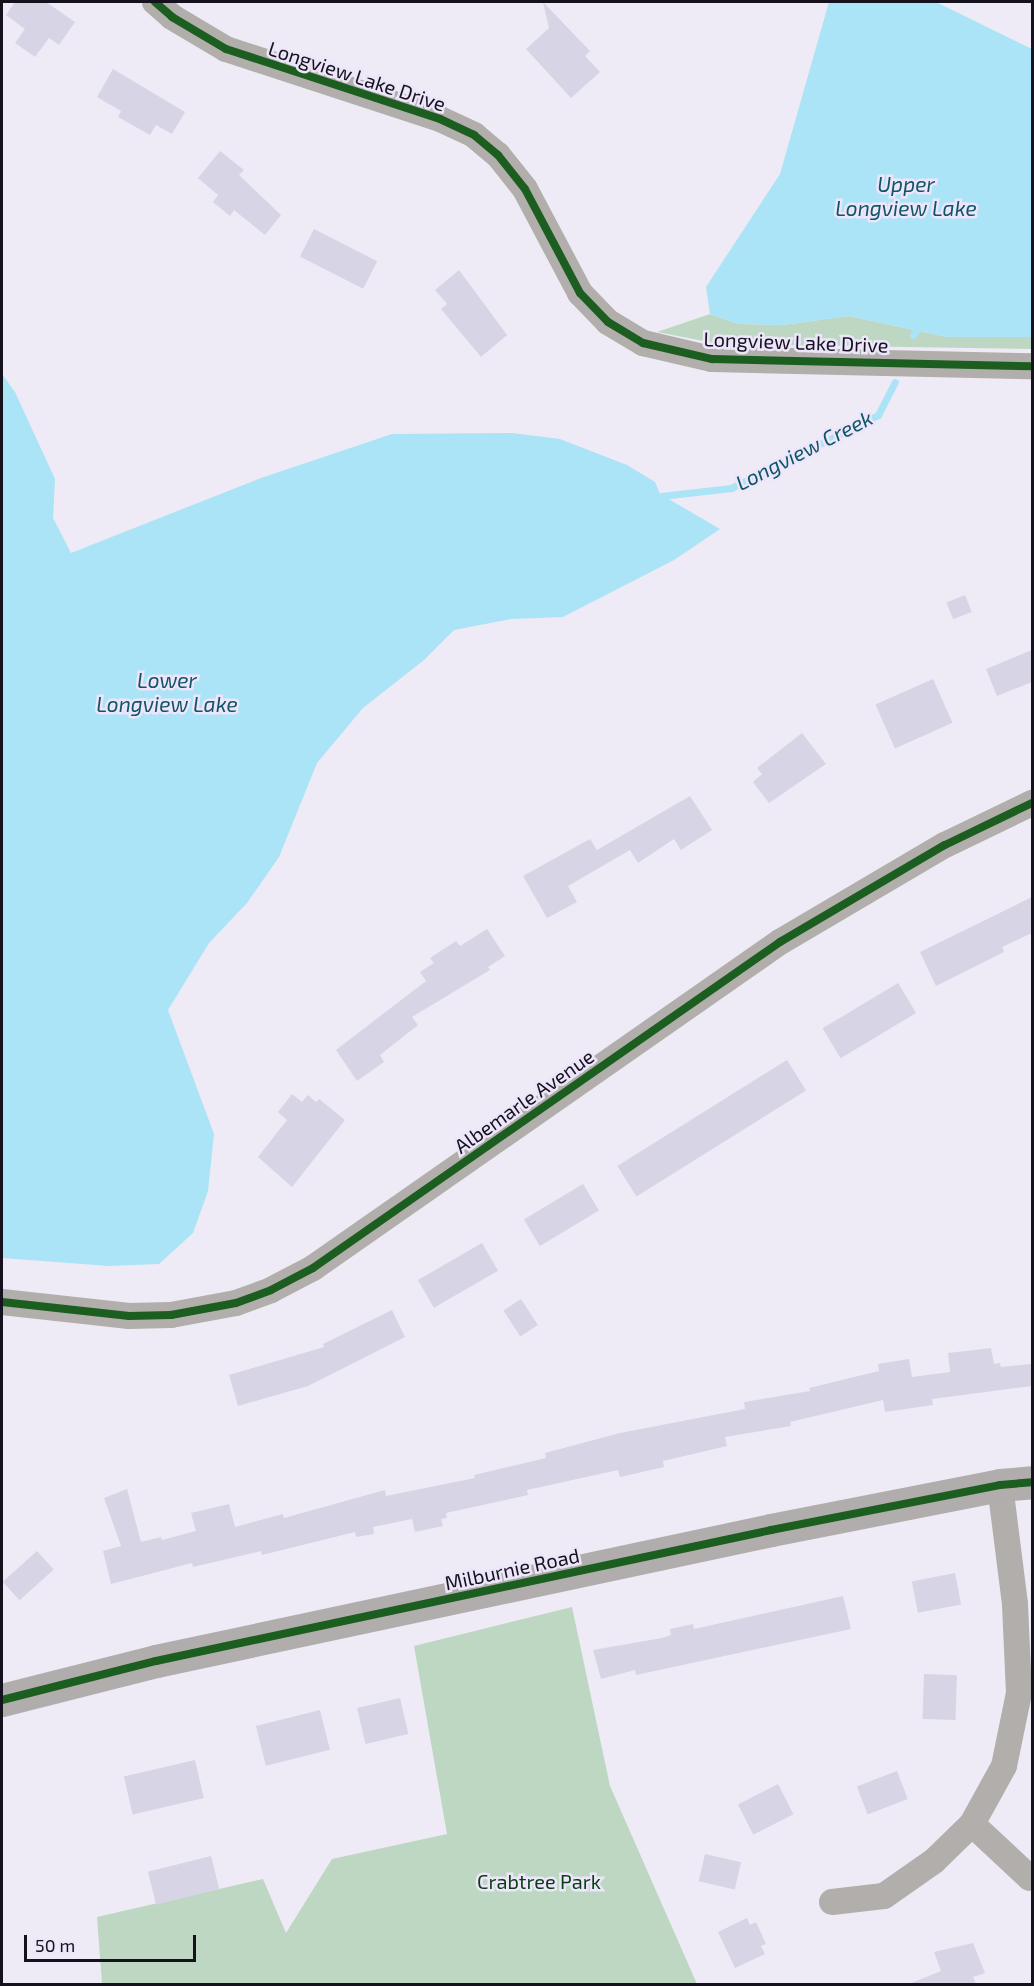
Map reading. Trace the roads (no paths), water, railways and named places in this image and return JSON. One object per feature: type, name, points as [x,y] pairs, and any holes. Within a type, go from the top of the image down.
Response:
[{"type":"street","name":"Longview Lake Drive","points":[[155,2],[172,17],[226,49],[440,119],[474,135],[514,172],[580,293],[608,322],[643,343],[712,359],[1032,366]]},
{"type":"street","name":"Albemarle Avenue","points":[[2,1302],[129,1316],[171,1315],[237,1303],[271,1290],[322,1262],[790,935],[945,845],[1032,804]]},
{"type":"street","name":"Milburnie Road","points":[[2,1700],[156,1660],[1000,1485],[1032,1482]]},
{"type":"street","points":[[832,1902],[884,1896],[934,1861],[972,1824],[1004,1766],[1019,1693],[1015,1604],[1000,1485]]},
{"type":"street","points":[[972,1824],[1030,1878]]},
{"type":"water","name":"Upper Longview Lake","points":[[829,2],[936,2],[1032,49],[1032,337],[947,337],[849,316],[782,325],[738,324],[710,314],[706,287],[780,174]]},
{"type":"water","name":"Lower Longview Lake","points":[[2,374],[15,392],[55,479],[53,518],[71,553],[261,478],[392,434],[512,433],[560,439],[627,465],[655,482],[660,494],[720,529],[674,560],[563,617],[511,619],[454,630],[424,660],[363,708],[317,763],[279,857],[247,903],[209,943],[168,1010],[214,1134],[208,1191],[193,1233],[159,1264],[109,1266],[2,1258]]},
{"type":"waterway","points":[[913,335],[923,323]]},
{"type":"waterway","name":"Longview Creek","points":[[652,497],[731,488],[878,415],[895,382]]},
{"type":"park label","name":"Crabtree Park","points":[[539,1881]]}]
